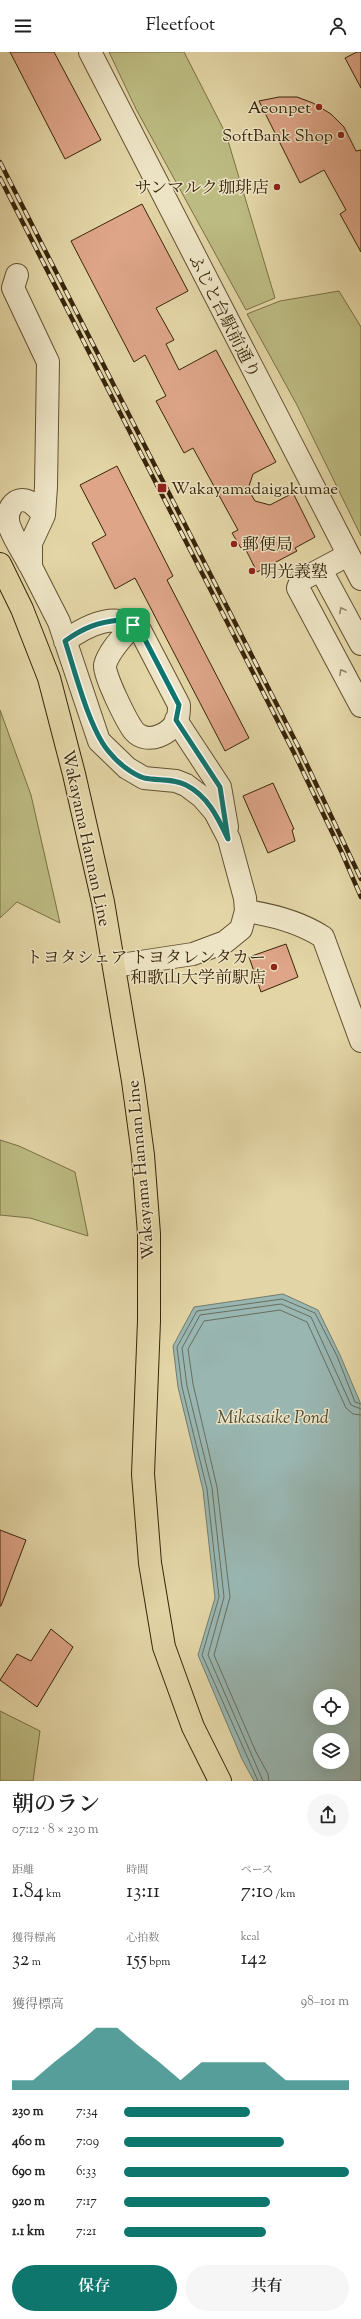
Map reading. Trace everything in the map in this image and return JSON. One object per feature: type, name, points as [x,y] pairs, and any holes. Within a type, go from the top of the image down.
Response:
[{"type":"main road","name":"Wakayama Hannan Line","points":[[0,564],[22,609],[49,678],[74,774],[103,902],[134,1088],[143,1155],[149,1234],[149,1321],[143,1474],[150,1563],[164,1647],[193,1727],[220,1781]]},
{"type":"street","name":"ふじと台駅前通り","points":[[90,52],[361,579]]},
{"type":"street","points":[[17,275],[13,288],[48,362],[48,450],[44,515],[31,543],[31,567]]},
{"type":"street","points":[[44,515],[31,502],[24,500],[11,506],[7,511],[9,525],[59,622],[99,741],[127,768],[144,778],[176,781],[186,785],[202,797],[215,812],[228,839],[238,868],[246,911],[241,929],[225,942],[193,954],[114,966]]},
{"type":"street","points":[[348,555],[301,580],[298,588],[361,706]]},
{"type":"street","points":[[321,570],[361,644]]},
{"type":"street","points":[[65,641],[82,629],[100,622],[120,620],[133,625],[140,630],[179,705],[176,720],[168,732],[157,737],[144,737],[134,731],[106,678],[105,666],[109,655],[133,625]]},
{"type":"street","points":[[176,720],[220,787],[228,839]]},
{"type":"street","points":[[246,911],[264,914],[310,928],[323,937],[361,1041]]},
{"type":"shaded area","points":[[109,52],[184,52],[226,134],[275,298],[246,310],[136,109]]},
{"type":"shaded area","points":[[339,291],[361,327],[361,536],[297,405],[247,314],[280,301]]},
{"type":"shaded area","points":[[0,710],[31,795],[60,923],[17,902],[0,918]]},
{"type":"shaded area","points":[[0,1140],[19,1146],[75,1172],[88,1236],[30,1218],[0,1215]]},
{"type":"shaded area","points":[[0,1711],[40,1731],[33,1781],[0,1781]]},
{"type":"water","name":"Mikasaike Pond","points":[[283,1294],[318,1310],[340,1355],[360,1402],[361,1781],[254,1781],[242,1759],[198,1655],[215,1598],[203,1490],[178,1387],[173,1346],[194,1307]]},
{"type":"building","points":[[10,52],[54,52],[101,140],[65,159]]},
{"type":"building","points":[[357,52],[361,52],[361,88],[345,58]]},
{"type":"building","points":[[279,97],[297,97],[313,103],[331,114],[344,127],[356,151],[361,150],[361,252],[340,214],[346,210],[324,170],[300,183],[259,101]]},
{"type":"building","points":[[142,204],[188,291],[156,308],[174,340],[166,344],[179,370],[216,350],[276,462],[253,474],[248,489],[255,501],[270,505],[293,493],[315,537],[295,548],[297,551],[257,572],[244,546],[241,548],[232,533],[238,530],[193,448],[184,453],[156,401],[166,396],[145,355],[134,362],[71,241]]},
{"type":"building","points":[[117,466],[173,576],[167,580],[249,738],[225,751],[135,578],[115,589],[92,543],[106,535],[80,485]]},
{"type":"building","points":[[273,783],[294,829],[292,830],[295,841],[268,853],[243,796]]},
{"type":"building","name":"トヨタシェア トヨタレンタカー 和歌山大学前駅店","points":[[286,944],[298,977],[261,992],[249,957]]},
{"type":"building","points":[[0,1530],[26,1540],[1,1606],[0,1606]]},
{"type":"building","points":[[51,1629],[73,1647],[37,1707],[0,1680],[17,1654],[31,1661]]},
{"type":"railway","points":[[0,162],[300,750],[361,879]]},
{"type":"railway","points":[[0,178],[294,753],[342,853],[361,897]]},
{"type":"place","name":"Aeonpet","points":[[319,107]]},
{"type":"place","name":"SoftBank Shop","points":[[341,135]]},
{"type":"place","name":"サンマルク珈琲店","points":[[277,187]]},
{"type":"place","name":"Wakayamadaigakumae","points":[[162,488]]},
{"type":"place","name":"郵便局","points":[[234,544]]},
{"type":"place","name":"明光義塾","points":[[252,571]]},
{"type":"place","name":"トヨタシェア トヨタレンタカー 和歌山大学前駅店","points":[[274,967]]},
{"type":"route","points":[[120,620],[133,625],[140,630],[179,705],[178,718],[176,720],[196,748],[220,787],[228,839],[215,812],[202,797],[186,785],[176,781],[144,778],[127,768],[99,741],[65,641],[82,629],[100,622],[120,620]]}]
